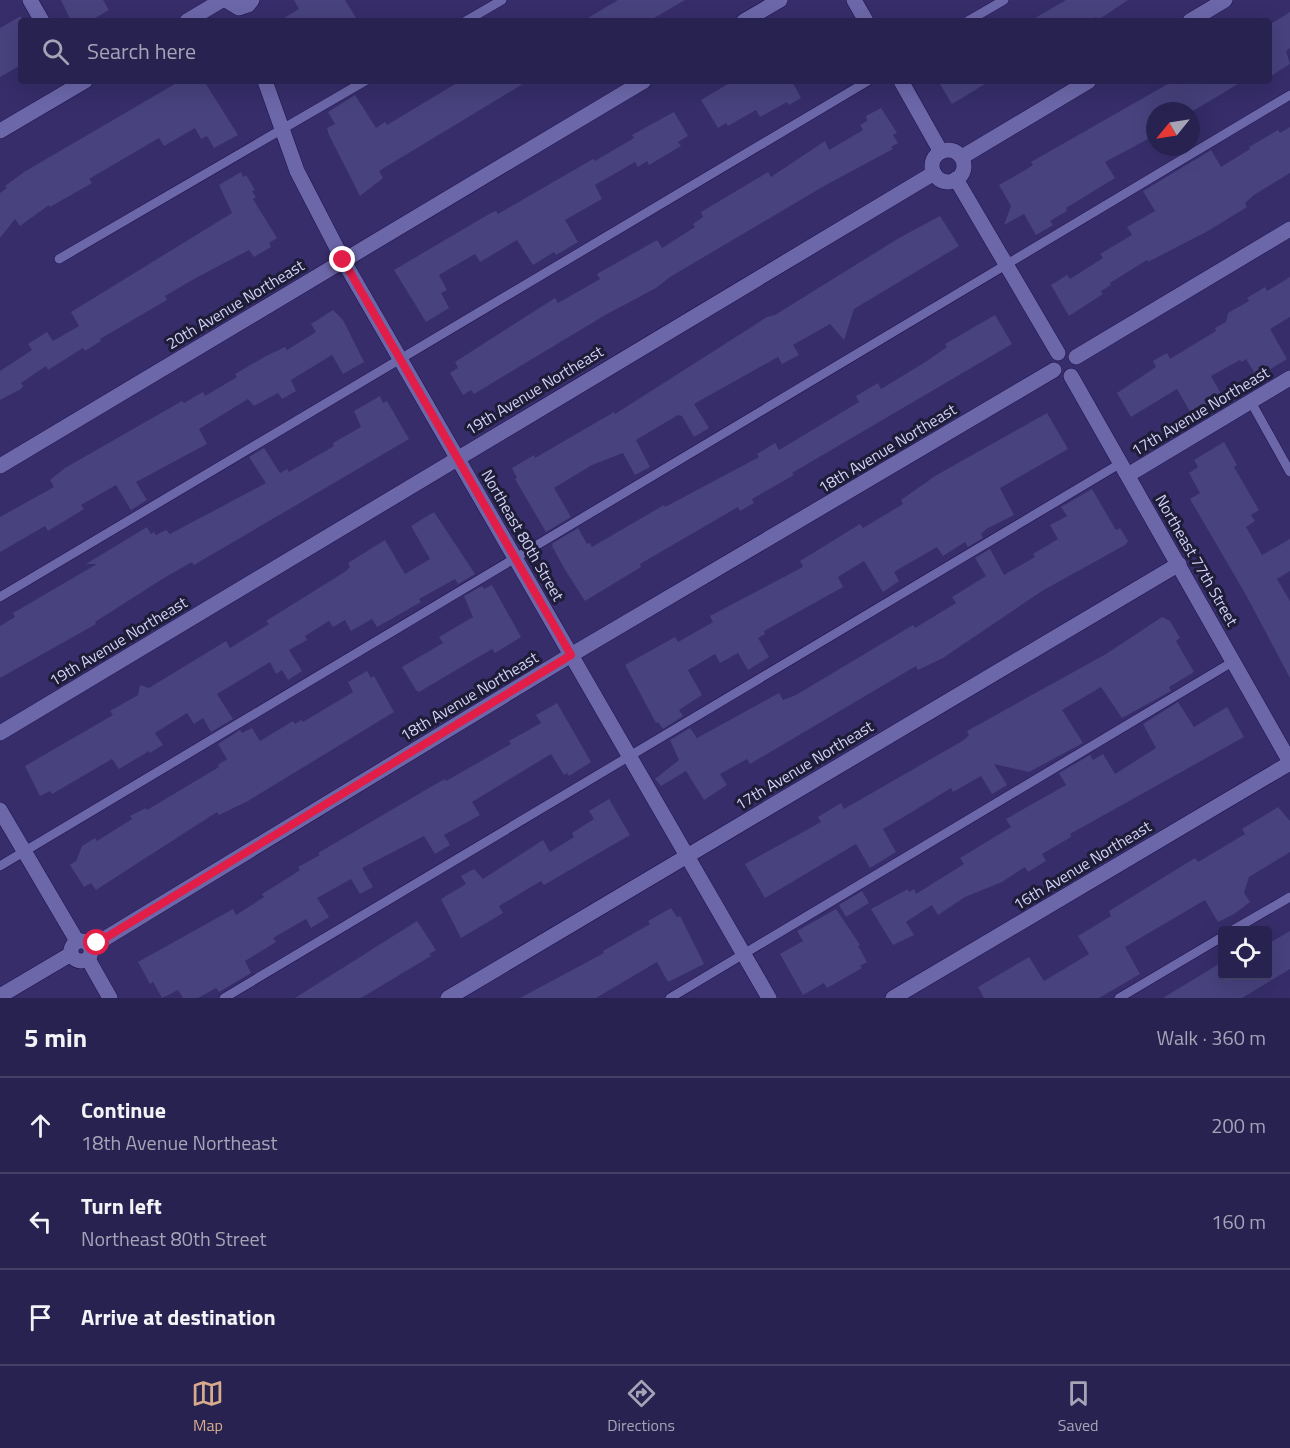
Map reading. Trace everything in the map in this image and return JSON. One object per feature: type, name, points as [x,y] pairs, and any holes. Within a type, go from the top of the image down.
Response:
[{"type":"street","points":[[30,0],[40,18]]},
{"type":"street","points":[[192,18],[224,0],[234,7],[247,9]]},
{"type":"street","points":[[749,18],[780,0]]},
{"type":"street","points":[[854,0],[864,18]]},
{"type":"street","points":[[1195,18],[1225,0]]},
{"type":"street","points":[[0,131],[77,84]]},
{"type":"street","name":"Northeast 80th Street","points":[[266,84],[306,190],[343,260],[769,998]]},
{"type":"street","name":"20th Avenue Northeast","points":[[0,466],[639,84]]},
{"type":"street","points":[[903,84],[941,152]]},
{"type":"street","points":[[962,157],[1084,84]]},
{"type":"street","points":[[953,150],[962,157],[964,168],[956,179],[944,181],[934,173],[933,161],[941,152],[953,150]]},
{"type":"street","name":"19th Avenue Northeast","points":[[0,733],[934,173]]},
{"type":"street","points":[[956,179],[1058,353]]},
{"type":"street","points":[[1076,357],[1290,229]]},
{"type":"street","points":[[1068,351],[1076,357],[1077,370],[1071,376],[1062,377],[1054,370],[1052,361],[1058,353],[1068,351]]},
{"type":"street","name":"18th Avenue Northeast","points":[[0,996],[82,950],[571,655],[1054,370]]},
{"type":"street","name":"Northeast 77th Street","points":[[1071,376],[1290,762]]},
{"type":"street","name":"17th Avenue Northeast","points":[[1124,469],[1251,402],[1290,378]]},
{"type":"street","name":"17th Avenue Northeast","points":[[448,998],[1179,564]]},
{"type":"street","name":"16th Avenue Northeast","points":[[893,998],[1290,762]]},
{"type":"street","points":[[0,810],[110,998]]},
{"type":"lane","points":[[471,18],[502,0]]},
{"type":"lane","points":[[974,18],[1004,0]]},
{"type":"lane","points":[[59,259],[360,84]]},
{"type":"lane","points":[[0,597],[863,84]]},
{"type":"lane","points":[[0,866],[1290,95]]},
{"type":"lane","points":[[1251,402],[1290,472]]},
{"type":"lane","points":[[224,998],[629,755],[1124,469]]},
{"type":"lane","points":[[670,998],[1234,661]]},
{"type":"lane","points":[[1240,926],[1290,897]]},
{"type":"lane","points":[[1119,998],[1218,939]]},
{"type":"building","points":[[61,0],[103,0],[109,10],[95,18],[70,18]]},
{"type":"building","points":[[294,0],[345,0],[356,18],[284,18],[299,9]]},
{"type":"building","points":[[618,0],[685,0],[654,18],[588,18]]},
{"type":"building","points":[[1066,0],[1128,0],[1101,18],[1035,18]]},
{"type":"building","points":[[1290,12],[1290,48],[1286,51],[1290,64],[1272,75],[1272,23]]},
{"type":"building","points":[[21,16],[18,18],[18,67],[0,77],[0,28]]},
{"type":"building","points":[[175,84],[206,84],[238,135],[214,148],[207,136],[201,139],[195,128],[164,146],[159,138],[89,179],[92,183],[50,207],[49,205],[20,226],[15,219],[0,238],[0,193],[7,188],[5,186],[24,172]]},
{"type":"building","points":[[455,84],[523,84],[379,171],[383,178],[360,196],[329,135],[327,128],[335,124],[328,112],[355,95],[376,128],[385,122],[387,125]]},
{"type":"building","points":[[728,84],[794,84],[801,98],[789,105],[787,102],[760,117],[756,110],[728,126],[726,123],[718,128],[701,100]]},
{"type":"building","points":[[940,84],[985,84],[952,104]]},
{"type":"building","points":[[1168,84],[1238,84],[1200,107],[1200,102],[1146,102],[1146,140],[1105,162],[1115,178],[1066,208],[1067,211],[1050,221],[1053,225],[1036,235],[1024,214],[1004,225],[1011,206],[999,185],[1033,165],[1031,162]]},
{"type":"building","points":[[881,108],[897,133],[893,135],[898,143],[891,147],[893,149],[824,186],[670,277],[656,288],[607,314],[474,394],[471,390],[463,395],[450,373],[458,368],[455,362],[555,298],[558,303],[600,279],[597,274],[657,240],[662,248],[695,227],[693,224],[703,217],[701,212],[768,172],[771,177],[825,141],[829,150],[863,130],[860,125],[867,121],[866,116]]},
{"type":"building","points":[[674,112],[688,136],[678,142],[681,146],[649,165],[647,161],[638,167],[635,162],[595,185],[602,199],[565,220],[578,242],[556,255],[554,252],[533,265],[517,240],[480,262],[475,254],[439,275],[447,290],[441,293],[449,308],[426,322],[394,270],[489,214],[496,211],[498,214],[593,159],[595,161],[634,138],[632,135]]},
{"type":"building","points":[[1290,127],[1290,173],[1254,195],[1245,203],[1247,207],[1208,231],[1148,262],[1147,260],[1110,283],[1111,285],[1101,291],[1103,294],[1069,316],[1051,285],[1067,275],[1070,279],[1103,258],[1100,254],[1132,235],[1127,227],[1155,211],[1143,191],[1211,150],[1221,167],[1278,130],[1280,133]]},
{"type":"building","points":[[241,172],[243,177],[246,175],[255,190],[252,191],[256,197],[253,199],[277,238],[269,243],[271,247],[254,257],[249,250],[194,279],[165,296],[167,300],[100,339],[101,341],[85,351],[83,348],[48,370],[46,366],[21,383],[23,386],[21,389],[0,400],[0,371],[32,350],[28,344],[47,332],[53,341],[79,326],[71,312],[232,213],[219,185]]},
{"type":"building","points":[[940,216],[959,246],[854,309],[844,340],[830,324],[793,345],[799,355],[782,364],[778,357],[694,404],[709,428],[694,437],[682,416],[678,415],[636,440],[650,467],[635,475],[623,453],[592,465],[554,488],[571,517],[546,532],[515,479],[517,478],[512,468],[534,455],[535,458],[614,412],[615,414],[767,317],[775,315],[899,238]]},
{"type":"building","points":[[1290,277],[1290,317],[1270,329],[1287,359],[1257,377],[1246,359],[1211,376],[1223,397],[1192,415],[1177,389],[1131,417],[1117,393],[1156,367],[1153,361],[1167,353],[1170,359],[1216,331],[1215,328],[1226,322],[1228,313],[1249,301],[1247,298],[1265,287],[1267,291]]},
{"type":"building","points":[[333,310],[343,320],[364,362],[343,374],[332,355],[291,380],[296,391],[282,399],[278,393],[254,406],[248,399],[199,429],[207,444],[136,482],[147,500],[131,510],[116,485],[81,505],[84,509],[48,531],[45,526],[0,552],[0,517],[54,487],[50,480],[65,468],[182,401],[184,403],[203,392],[205,396],[237,377],[235,374],[266,356],[285,347],[287,350],[316,332],[311,324]]},
{"type":"building","points":[[995,315],[1012,344],[792,473],[794,475],[752,499],[754,503],[740,511],[738,507],[640,564],[641,567],[585,601],[564,568],[552,546],[553,543],[578,528],[587,544],[590,543],[592,547],[664,505],[665,507],[759,457],[757,454],[775,443],[779,450],[859,402],[856,396],[878,383],[881,389],[947,347],[945,344]]},
{"type":"building","points":[[380,396],[383,403],[387,401],[409,439],[194,565],[192,562],[164,578],[95,622],[96,624],[0,678],[0,626],[15,617],[13,613],[97,564],[86,564],[147,527],[151,534],[154,532],[156,535],[166,530],[170,534],[266,483],[249,457],[264,448],[280,473],[287,469],[289,472],[334,446],[333,443],[361,427],[354,411]]},
{"type":"building","points":[[1047,413],[1068,449],[1000,488],[1014,515],[986,529],[981,534],[983,538],[968,547],[965,542],[943,556],[937,547],[894,572],[899,581],[883,592],[864,561],[838,577],[843,587],[764,631],[765,634],[758,638],[769,657],[748,670],[738,653],[720,663],[715,654],[688,670],[702,695],[679,710],[683,716],[663,729],[658,722],[656,723],[625,665],[675,637],[678,642],[713,622],[710,616],[801,568],[803,566],[800,561],[860,524],[863,528],[903,504],[901,500],[935,476]]},
{"type":"building","points":[[1224,442],[1237,465],[1234,467],[1259,510],[1251,515],[1255,521],[1246,527],[1262,555],[1290,539],[1290,571],[1277,579],[1290,601],[1290,678],[1246,595],[1190,499],[1200,493],[1189,473],[1198,467],[1194,460]]},
{"type":"building","points":[[1092,489],[1116,530],[1120,528],[1128,541],[1125,545],[1042,591],[943,658],[918,670],[916,666],[750,764],[747,759],[720,774],[727,785],[704,800],[686,771],[661,786],[655,779],[679,760],[670,740],[690,728],[697,738],[779,693],[783,700],[796,695],[913,625],[915,628],[956,603],[952,597],[986,576],[975,558],[990,549],[1004,575],[1035,557],[1033,554],[1058,539],[1050,525],[1067,516],[1061,507]]},
{"type":"building","points":[[434,512],[475,574],[458,584],[455,579],[419,599],[421,602],[377,627],[372,619],[351,631],[345,620],[333,627],[329,621],[305,636],[307,640],[289,650],[302,671],[288,680],[282,670],[276,674],[270,662],[217,694],[233,719],[211,732],[203,718],[194,724],[187,713],[155,733],[163,745],[150,753],[149,751],[119,769],[112,759],[52,794],[50,791],[40,796],[25,766],[113,715],[110,711],[138,695],[140,685],[149,688],[226,641],[230,648],[269,624],[266,621],[346,571],[350,567],[348,563],[385,540],[405,574],[430,559],[411,526]]},
{"type":"building","points":[[492,585],[521,637],[495,653],[492,649],[419,692],[416,690],[402,667],[443,643],[439,637],[473,617],[464,596],[482,586],[484,589]]},
{"type":"building","points":[[1162,617],[1170,621],[1180,638],[1176,641],[1194,672],[1169,687],[1171,691],[1122,718],[1101,687],[1062,710],[1083,743],[1029,772],[994,764],[1007,785],[992,794],[981,776],[953,792],[951,788],[883,829],[896,852],[870,868],[856,844],[765,898],[745,864],[821,822],[818,817],[841,803],[844,809],[964,740],[969,735],[967,731],[1106,654]]},
{"type":"building","points":[[367,671],[371,678],[374,676],[394,712],[248,801],[219,815],[217,812],[96,890],[91,883],[84,887],[70,865],[76,861],[82,846],[95,838],[97,841],[132,819],[130,816],[146,808],[147,810],[219,767],[218,765],[227,759],[218,744],[240,730],[242,733],[252,728],[260,741],[293,721],[295,724],[301,720],[303,722],[353,692],[348,682]]},
{"type":"building","points":[[1178,702],[1194,727],[1227,707],[1244,737],[1070,834],[1071,837],[1042,854],[1046,861],[1028,872],[1025,867],[1002,882],[965,897],[938,915],[932,905],[906,922],[914,935],[893,945],[871,909],[908,889],[909,892],[914,889],[916,894],[964,864],[960,858],[1011,827],[1006,819],[1066,785],[1059,773],[1090,755],[1093,760],[1103,754],[1115,774],[1156,748],[1143,724]]},
{"type":"building","points":[[557,703],[591,762],[569,776],[567,773],[564,775],[551,754],[472,802],[480,815],[444,835],[450,845],[435,854],[424,836],[362,868],[373,887],[360,894],[351,879],[317,898],[329,917],[311,928],[306,919],[273,938],[276,942],[245,961],[251,973],[219,992],[216,988],[198,998],[183,998],[178,990],[162,998],[153,982],[150,984],[138,962],[233,909],[236,915],[264,897],[262,894],[300,870],[298,867],[320,855],[318,853],[434,785],[445,779],[446,781],[511,744],[509,741],[541,723],[536,715]]},
{"type":"building","points":[[609,799],[630,835],[544,885],[541,881],[499,906],[503,913],[461,938],[441,899],[466,884],[461,876],[474,869],[483,879],[543,840],[550,852],[574,837],[572,833],[594,819],[589,811]]},
{"type":"building","points":[[1278,807],[1290,821],[1290,852],[1249,877],[1244,893],[1250,902],[1234,914],[1218,922],[1205,900],[1125,947],[1140,974],[1099,998],[984,998],[978,987],[1029,957],[1044,981],[1089,954],[1078,936],[1111,916],[1109,911],[1195,858],[1198,862],[1245,834],[1242,829]]},
{"type":"building","points":[[862,891],[869,903],[846,917],[839,905]]},
{"type":"building","points":[[671,908],[677,917],[680,916],[704,964],[668,982],[657,962],[596,998],[520,998],[604,953],[603,951],[650,924],[648,921]]},
{"type":"building","points":[[836,909],[860,945],[858,946],[867,962],[860,966],[862,968],[827,988],[824,983],[803,995],[780,954],[803,941],[797,931]]},
{"type":"building","points":[[417,921],[436,950],[429,954],[431,956],[361,998],[295,998]]},
{"type":"building","points":[[1290,931],[1290,969],[1272,980],[1272,942]]},
{"type":"building","points":[[1218,964],[1218,980],[1272,980],[1242,998],[1163,998]]},
{"type":"route","points":[[97,943],[571,655],[343,260]]}]
